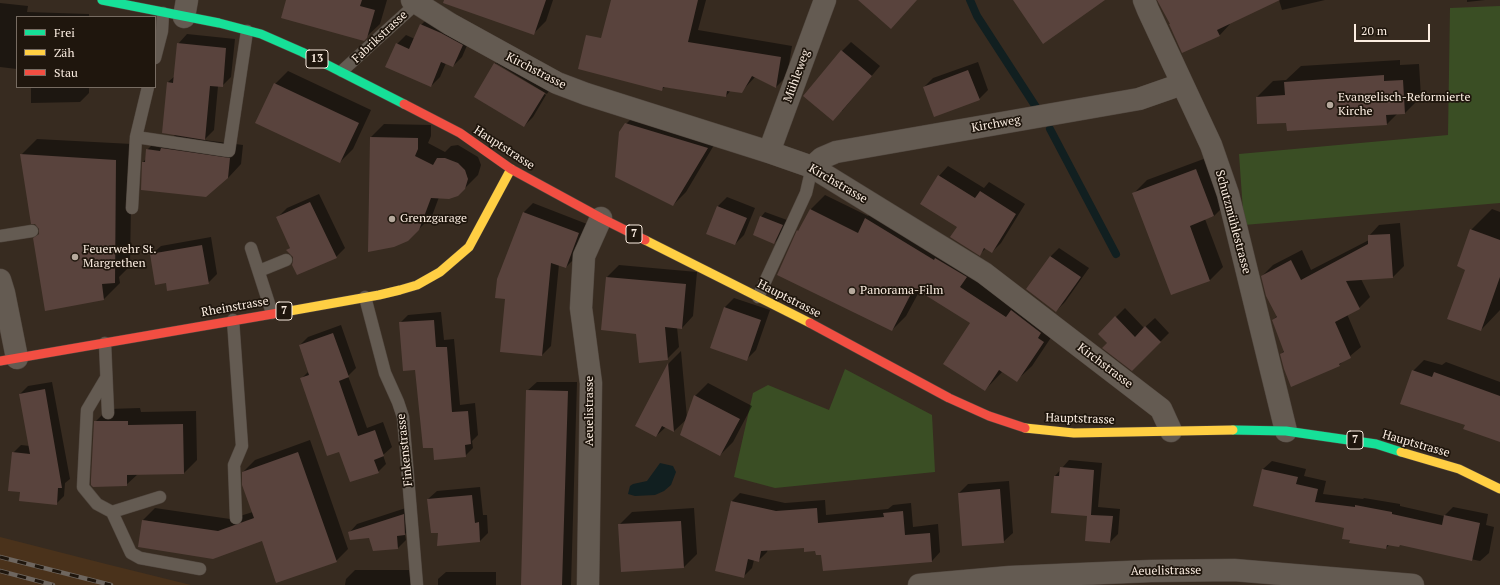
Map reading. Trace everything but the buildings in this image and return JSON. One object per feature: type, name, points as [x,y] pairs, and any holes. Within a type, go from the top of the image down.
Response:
[{"type":"main road","name":"Hauptstrasse","points":[[102,0],[163,13],[186,8],[219,23],[247,30],[275,40],[342,71],[460,133],[511,170],[601,218],[788,311],[949,398],[989,416],[1030,429],[1066,432],[1286,431],[1376,444],[1459,469],[1500,489]]},
{"type":"main road","name":"Rheinstrasse","points":[[8,360],[365,297],[400,290],[417,284],[440,272],[469,247],[511,170]]},
{"type":"street","name":"Mühleweg","points":[[769,152],[825,0]]},
{"type":"street","name":"Schutzmühlestrasse","points":[[1144,0],[1211,145],[1228,194],[1286,431]]},
{"type":"street","name":"Kirchstrasse","points":[[415,2],[450,24],[557,83],[586,94],[812,167],[984,273],[1162,409],[1171,431]]},
{"type":"street","name":"Kirchweg","points":[[812,167],[822,158],[836,152],[1139,99],[1182,84]]},
{"type":"street","name":"Aeuelistrasse","points":[[588,585],[591,383],[581,308],[584,256],[601,218]]},
{"type":"street","points":[[0,280],[4,293],[4,315],[8,360]]},
{"type":"street","name":"Aeuelistrasse","points":[[919,585],[949,584],[1010,577],[1153,578],[1234,570],[1414,585]]},
{"type":"lane","name":"Fabrikstrasse","points":[[342,71],[415,2]]},
{"type":"lane","points":[[156,54],[162,30],[163,13]]},
{"type":"lane","points":[[136,137],[229,151],[247,30]]},
{"type":"lane","points":[[132,208],[136,137],[148,88]]},
{"type":"lane","points":[[758,297],[806,193],[812,167]]},
{"type":"lane","points":[[0,236],[32,231]]},
{"type":"lane","points":[[251,248],[272,313]]},
{"type":"lane","points":[[259,271],[286,260]]},
{"type":"lane","name":"Finkenstrasse","points":[[365,297],[385,373],[403,417],[417,585]]},
{"type":"lane","points":[[233,320],[242,446],[234,464],[236,518]]},
{"type":"lane","points":[[105,343],[108,413]]},
{"type":"lane","points":[[106,378],[87,410],[83,487],[97,504],[112,512],[131,553],[140,558],[200,569]]},
{"type":"lane","points":[[112,512],[160,497]]},
{"type":"shaded area","points":[[660,463],[673,466],[676,472],[671,485],[664,491],[655,495],[635,496],[628,494],[630,486],[647,481]]},
{"type":"shaded area","points":[[0,537],[106,564],[191,585],[0,585]]},
{"type":"green space","points":[[1500,6],[1500,203],[1244,225],[1239,154],[1448,135],[1450,8]]},
{"type":"green space","points":[[845,369],[932,415],[935,472],[775,488],[734,477],[753,393],[768,385],[829,410]]},
{"type":"waterway","points":[[970,0],[977,16],[1036,107]]},
{"type":"waterway","points":[[1050,129],[1116,254]]},
{"type":"railway","points":[[0,557],[111,585]]},
{"type":"railway","points":[[0,571],[53,585]]},
{"type":"traffic: fast","points":[[102,0],[219,23],[261,34],[302,52],[404,104]]},
{"type":"traffic: fast","points":[[1233,430],[1286,431],[1376,444],[1401,452]]},
{"type":"traffic: slow","points":[[284,312],[400,290],[417,285],[440,272],[469,247],[511,169]]},
{"type":"traffic: slow","points":[[645,240],[810,323]]},
{"type":"traffic: slow","points":[[1025,428],[1074,433],[1233,430]]},
{"type":"traffic: slow","points":[[1401,452],[1459,469],[1500,489]]},
{"type":"traffic: jam","points":[[404,104],[460,133],[511,169],[645,240]]},
{"type":"traffic: jam","points":[[0,361],[284,312]]},
{"type":"traffic: jam","points":[[810,323],[949,398],[989,416],[1025,428]]},
{"type":"place","name":"Evangelisch-Reformierte Kirche","points":[[1330,105]]},
{"type":"place","name":"Grenzgarage","points":[[392,219]]},
{"type":"place","name":"Feuerwehr St. Margrethen","points":[[75,257]]},
{"type":"place","name":"Panorama-Film","points":[[852,291]]}]
